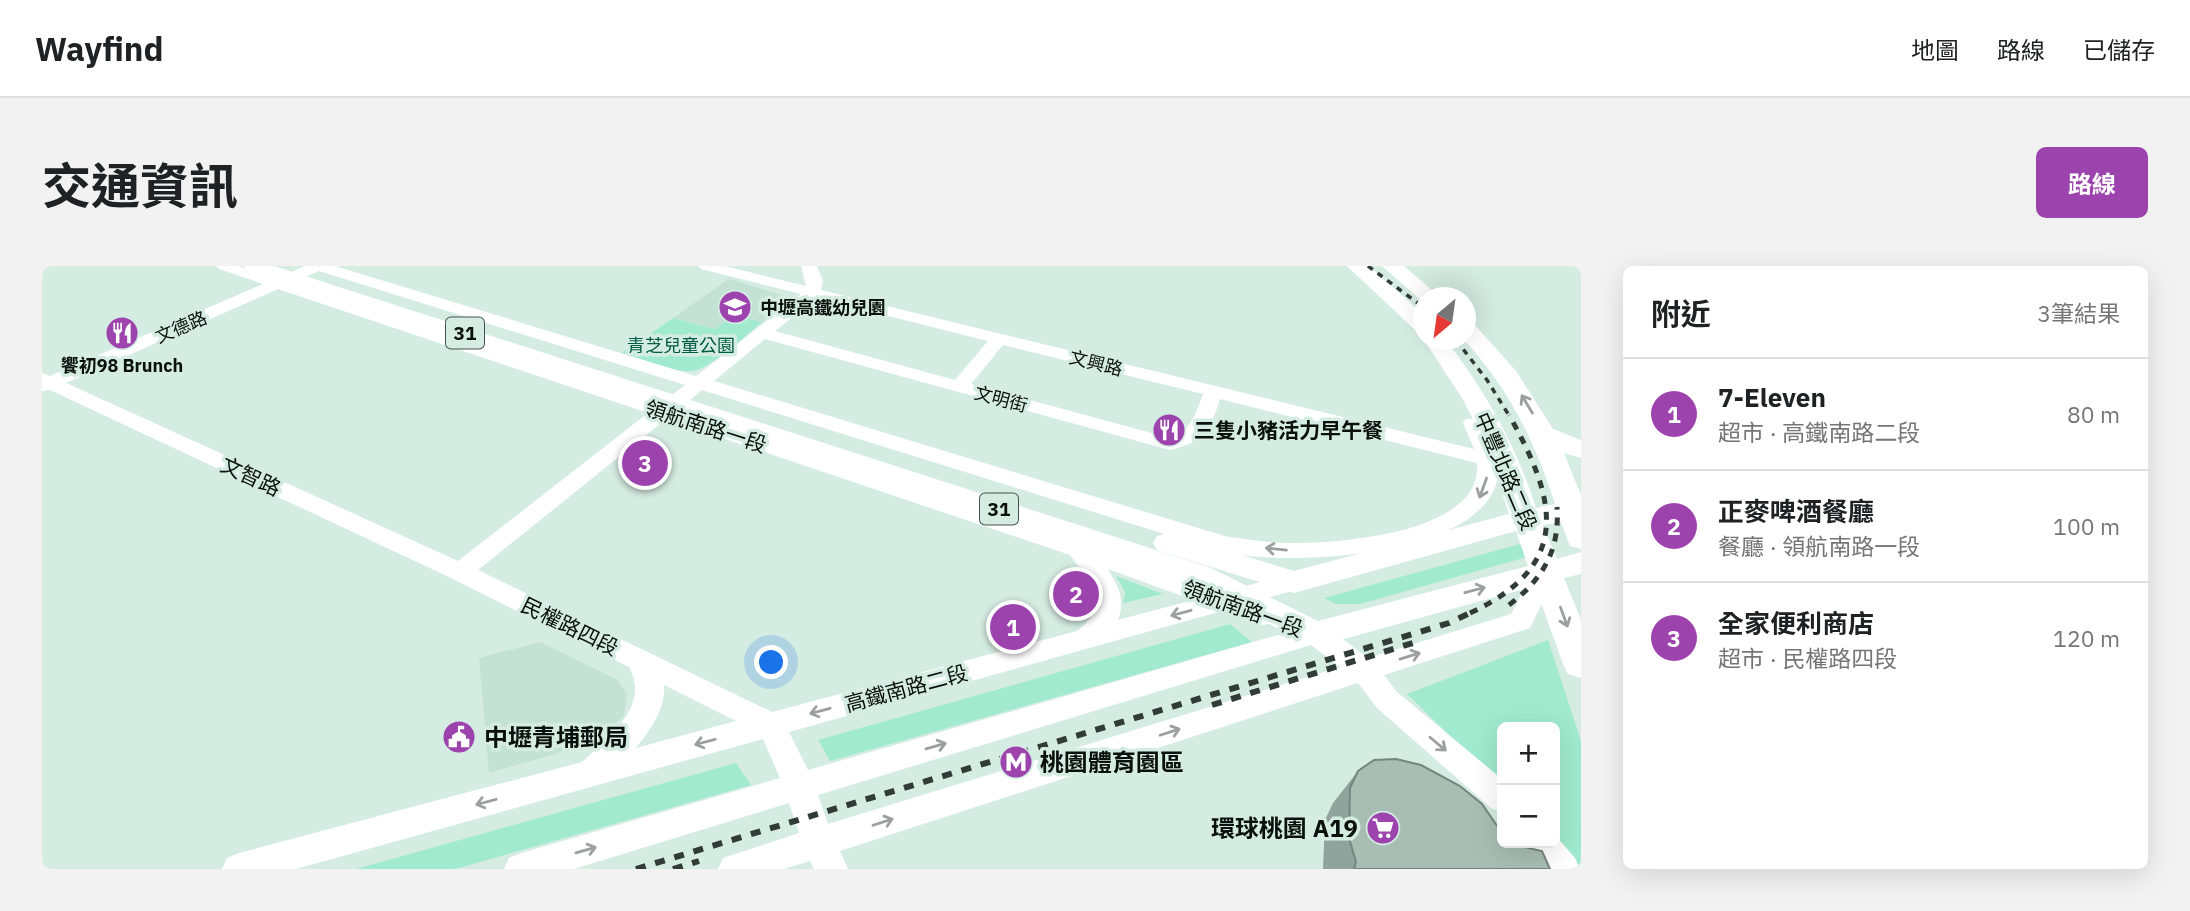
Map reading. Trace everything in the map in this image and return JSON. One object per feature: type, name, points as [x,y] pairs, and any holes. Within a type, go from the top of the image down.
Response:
[{"type":"main road","name":"領航南路一段","points":[[254,266],[300,272],[681,397],[1198,575],[1232,599],[1315,634]]},
{"type":"main road","points":[[1357,266],[1413,315]]},
{"type":"main road","points":[[1392,266],[1418,287]]},
{"type":"main road","name":"中豐北路二段","points":[[1476,340],[1513,382],[1545,435],[1579,516]]},
{"type":"main road","name":"中豐北路二段","points":[[1441,350],[1472,393],[1494,432],[1581,664]]},
{"type":"main road","name":"領航南路一段","points":[[681,397],[1191,550]]},
{"type":"main road","points":[[1545,435],[1581,450]]},
{"type":"main road","name":"高鐵南路二段","points":[[1294,582],[1526,519],[1579,516]]},
{"type":"main road","name":"31","points":[[1191,550],[1294,582]]},
{"type":"main road","points":[[1315,634],[1581,563]]},
{"type":"street","name":"領航南路一段","points":[[224,266],[300,272]]},
{"type":"street","name":"文興路","points":[[706,266],[1487,459]]},
{"type":"street","points":[[460,572],[813,293],[815,281],[809,266]]},
{"type":"street","name":"文德路","points":[[45,383],[300,272]]},
{"type":"street","name":"文明街","points":[[762,333],[1170,444],[1189,440],[1200,428],[1213,391]]},
{"type":"street","points":[[959,387],[999,339]]},
{"type":"street","name":"文智路","points":[[45,383],[460,572]]},
{"type":"street","name":"領航南路一段","points":[[681,397],[1099,506]]},
{"type":"street","name":"領航南路一段","points":[[681,397],[1077,549],[1195,590],[1232,599]]},
{"type":"street","points":[[1099,506],[1227,545],[1289,551],[1337,549],[1406,537],[1456,520],[1481,498],[1488,474],[1487,459],[1472,423]]},
{"type":"street","name":"31","points":[[1099,506],[1191,550]]},
{"type":"street","points":[[1077,549],[1102,576],[1110,593],[1110,609],[1100,628],[1083,640]]},
{"type":"street","points":[[735,869],[824,856],[1364,670],[1521,621],[1546,571]]},
{"type":"street","name":"民權路四段","points":[[460,572],[771,724]]},
{"type":"street","name":"高鐵南路二段","points":[[239,869],[1294,582]]},
{"type":"street","points":[[521,869],[1315,634],[1364,670],[1387,700],[1497,794]]},
{"type":"street","points":[[590,774],[616,750],[640,720],[648,698],[649,679],[638,659]]},
{"type":"street","points":[[771,724],[800,786],[824,856]]},
{"type":"street","points":[[1545,848],[1563,869]]},
{"type":"shaded area","name":"中壢高鐵幼兒園","points":[[729,279],[792,298],[762,322],[735,315],[716,329],[673,318]]},
{"type":"shaded area","points":[[540,642],[618,680],[627,694],[624,716],[602,735],[552,755],[489,773],[479,658]]},
{"type":"green space","name":"青芝兒童公園","points":[[735,315],[762,322],[728,351],[698,369],[673,369],[622,353],[673,318],[715,329]]},
{"type":"green space","points":[[1520,544],[1530,556],[1360,604],[1336,604],[1324,598]]},
{"type":"green space","points":[[1116,576],[1163,594],[1123,603],[1125,592]]},
{"type":"green space","points":[[1230,624],[1252,642],[830,761],[818,740]]},
{"type":"green space","points":[[1548,640],[1581,741],[1581,869],[1574,869],[1556,848],[1560,848],[1560,722],[1497,722],[1497,781],[1407,694]]},
{"type":"green space","points":[[736,763],[751,785],[455,869],[356,869]]},
{"type":"building","points":[[1396,759],[1421,765],[1460,786],[1482,804],[1497,826],[1497,848],[1542,851],[1550,869],[1354,869],[1356,862],[1349,838],[1350,788],[1358,771],[1374,760]]},
{"type":"railway","points":[[1368,266],[1413,300]]},
{"type":"railway","points":[[1464,350],[1510,417]]},
{"type":"railway","points":[[1471,613],[1503,594],[1526,574],[1540,552],[1546,528],[1545,502],[1538,475],[1509,415]]},
{"type":"railway","points":[[1509,605],[1531,585],[1547,562],[1556,537],[1557,507]]},
{"type":"railway","points":[[636,869],[1449,623],[1471,613]]},
{"type":"railway","points":[[1212,705],[1416,642]]},
{"type":"railway","points":[[673,869],[699,861]]},
{"type":"place","name":"中壢高鐵幼兒園","points":[[735,307]]},
{"type":"place","name":"饗初98 Brunch","points":[[122,333]]},
{"type":"place","name":"三隻小豬活力早午餐","points":[[1169,430]]},
{"type":"place","name":"全家便利商店","points":[[645,463]]},
{"type":"place","name":"正麥啤酒餐廳","points":[[1076,594]]},
{"type":"place","name":"7-Eleven","points":[[1013,627]]},
{"type":"place","name":"中壢青埔郵局","points":[[459,737]]},
{"type":"place","name":"桃園體育園區","points":[[1016,762]]},
{"type":"place","name":"環球桃園 A19","points":[[1383,828]]}]
